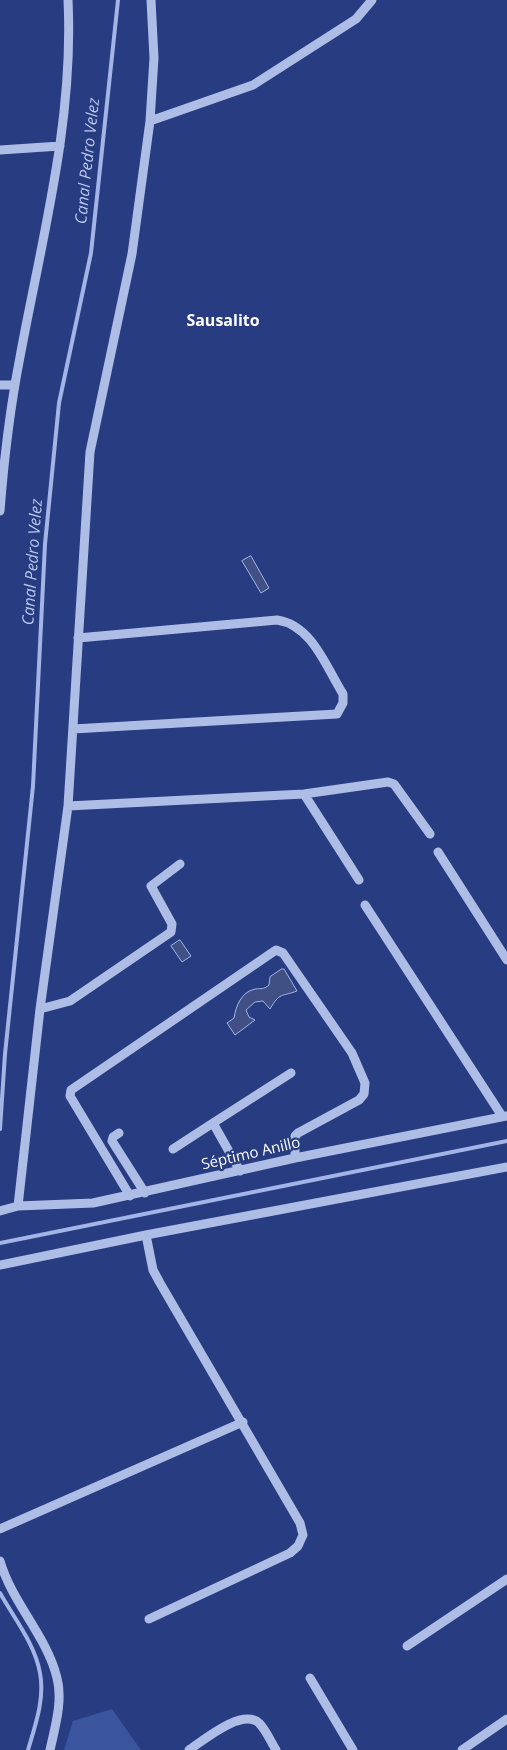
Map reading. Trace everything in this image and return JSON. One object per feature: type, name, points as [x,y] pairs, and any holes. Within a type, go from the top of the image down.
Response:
[{"type":"street","points":[[0,511],[14,385],[46,237],[67,95],[70,40],[68,0]]},
{"type":"street","points":[[18,1206],[40,1009],[68,806],[90,452],[132,254],[150,121],[154,58],[151,0]]},
{"type":"street","points":[[150,121],[254,86],[356,19],[372,0]]},
{"type":"street","points":[[0,150],[60,146]]},
{"type":"street","points":[[0,385],[14,385]]},
{"type":"street","points":[[0,405],[11,405]]},
{"type":"street","points":[[73,729],[337,714],[344,703],[342,694],[306,634],[288,622],[277,620],[78,638]]},
{"type":"street","points":[[68,806],[304,794],[391,782],[430,834]]},
{"type":"street","points":[[304,794],[359,880]]},
{"type":"street","points":[[438,852],[507,960]]},
{"type":"street","points":[[40,1009],[70,1001],[171,932],[172,924],[151,886],[180,864]]},
{"type":"street","points":[[365,905],[504,1116]]},
{"type":"street","points":[[130,1196],[70,1096],[71,1090],[276,950],[283,953],[352,1053],[365,1083],[364,1094],[360,1100],[298,1133],[295,1138],[295,1158]]},
{"type":"street","points":[[174,1149],[290,1073]]},
{"type":"street","name":"Séptimo Anillo","points":[[1,1210],[18,1206],[93,1203],[145,1193],[295,1158],[504,1116]]},
{"type":"street","points":[[213,1123],[240,1171]]},
{"type":"street","points":[[119,1133],[112,1141],[145,1193]]},
{"type":"street","points":[[0,1265],[507,1166]]},
{"type":"street","points":[[0,1219],[1,1210]]},
{"type":"street","points":[[146,1235],[153,1270],[243,1422],[300,1523],[303,1535],[298,1546],[290,1553],[149,1619]]},
{"type":"street","points":[[0,1529],[243,1422]]},
{"type":"street","points":[[0,1561],[13,1593],[51,1660],[58,1679],[58,1698],[50,1750]]},
{"type":"street","points":[[407,1646],[507,1579]]},
{"type":"street","points":[[310,1678],[353,1750]]},
{"type":"street","points":[[189,1750],[234,1721],[248,1718],[260,1724],[276,1750]]},
{"type":"street","points":[[462,1750],[507,1719]]},
{"type":"shaded area","points":[[251,556],[269,588],[261,593],[242,561]]},
{"type":"shaded area","points":[[180,940],[191,956],[182,962],[171,946]]},
{"type":"shaded area","points":[[284,969],[297,991],[279,997],[270,1009],[263,1001],[255,1002],[246,1010],[249,1017],[255,1020],[235,1035],[227,1023],[234,1018],[240,1000],[250,991],[267,987],[270,977]]},
{"type":"shaded area","points":[[112,1709],[141,1750],[64,1750],[73,1721]]},
{"type":"waterway","name":"Canal Pedro Velez","points":[[0,1129],[5,1054],[33,786],[45,544],[59,403],[91,253],[118,0]]},
{"type":"waterway","points":[[0,1243],[507,1141]]},
{"type":"waterway","name":"Canal Pedro Velez","points":[[0,1593],[29,1642],[40,1673],[40,1702],[28,1750]]},
{"type":"district","name":"Sausalito","points":[[223,321]]}]
